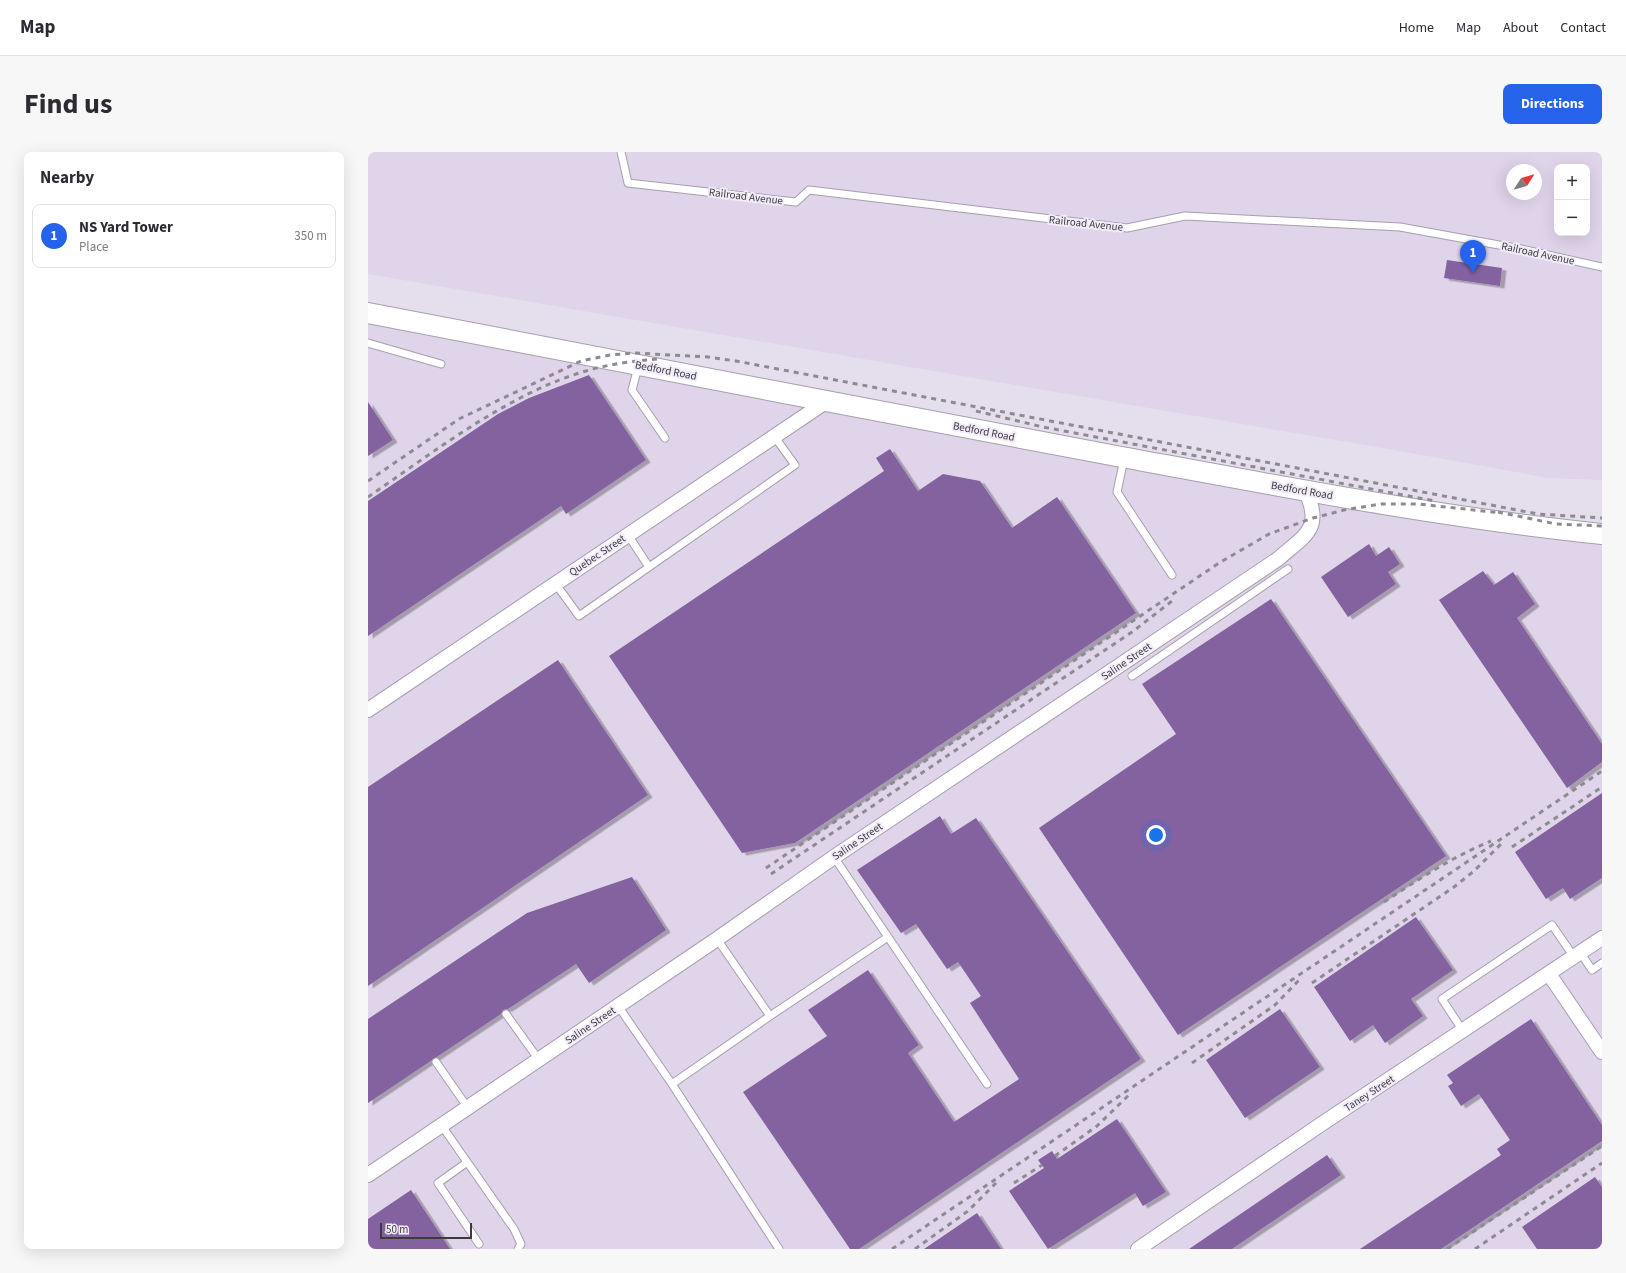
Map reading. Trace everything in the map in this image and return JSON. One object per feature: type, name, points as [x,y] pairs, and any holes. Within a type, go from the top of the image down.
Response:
[{"type":"street","name":"Bedford Road","points":[[368,313],[1124,457],[1381,504],[1486,520],[1602,534]]},
{"type":"street","name":"Quebec Street","points":[[368,710],[827,401]]},
{"type":"street","name":"Saline Street","points":[[368,1175],[717,940],[834,857],[1278,559],[1306,533],[1312,523],[1314,512],[1305,490]]},
{"type":"street","name":"Taney Street","points":[[1138,1249],[1323,1123],[1602,938]]},
{"type":"street","points":[[1549,974],[1602,1052]]},
{"type":"lane","name":"Railroad Avenue","points":[[621,152],[628,183],[796,202],[809,190],[1127,228],[1185,216],[1400,226],[1521,249],[1602,268]]},
{"type":"lane","points":[[368,343],[441,364]]},
{"type":"lane","points":[[638,365],[632,390],[665,438]]},
{"type":"lane","points":[[555,584],[579,616],[795,466],[774,436]]},
{"type":"lane","points":[[1124,457],[1117,492],[1172,575]]},
{"type":"lane","points":[[628,535],[649,567]]},
{"type":"lane","points":[[1132,676],[1288,569]]},
{"type":"lane","points":[[1182,624],[1190,636]]},
{"type":"lane","points":[[834,857],[988,1084]]},
{"type":"lane","points":[[1463,1031],[1442,1000],[1552,925],[1577,955],[1592,970],[1602,963]]},
{"type":"lane","points":[[672,1084],[888,937]]},
{"type":"lane","points":[[717,940],[770,1016]]},
{"type":"lane","points":[[618,1006],[672,1084],[779,1249]]},
{"type":"lane","points":[[506,1014],[539,1060]]},
{"type":"lane","points":[[436,1062],[468,1108]]},
{"type":"lane","points":[[442,1126],[466,1163],[514,1228],[521,1244],[518,1249]]},
{"type":"lane","points":[[466,1163],[438,1183],[479,1244]]},
{"type":"shaded area","points":[[368,152],[1602,152],[1602,480],[1549,478],[1400,451],[368,274]]},
{"type":"shaded area","points":[[368,312],[1381,504],[1602,534],[1602,1249],[368,1249]]},
{"type":"building","points":[[1447,260],[1502,268],[1500,286],[1444,278]]},
{"type":"building","points":[[589,375],[646,460],[566,514],[561,506],[368,636],[368,501],[498,414],[529,398]]},
{"type":"building","points":[[368,402],[393,440],[368,456]]},
{"type":"building","points":[[890,449],[918,491],[943,474],[980,481],[1012,528],[1057,497],[1136,613],[795,843],[742,853],[609,656],[884,471],[876,458]]},
{"type":"building","points":[[1369,544],[1376,556],[1389,547],[1400,564],[1388,572],[1396,584],[1348,617],[1321,577]]},
{"type":"building","points":[[1483,571],[1494,585],[1513,572],[1535,604],[1517,618],[1602,744],[1602,762],[1567,788],[1439,600]]},
{"type":"building","points":[[1271,599],[1446,856],[1178,1035],[1039,828],[1176,734],[1142,684]]},
{"type":"building","points":[[558,660],[648,795],[368,986],[368,787]]},
{"type":"building","points":[[1602,793],[1602,878],[1570,899],[1563,888],[1546,899],[1515,852]]},
{"type":"building","points":[[940,816],[951,834],[976,818],[1141,1059],[859,1249],[850,1249],[743,1092],[827,1036],[808,1010],[868,970],[919,1045],[908,1053],[954,1122],[1019,1079],[970,1003],[981,996],[958,962],[947,969],[916,924],[901,933],[857,870]]},
{"type":"building","points":[[632,877],[666,930],[589,983],[576,964],[508,1009],[503,1010],[501,1014],[368,1103],[368,1019],[527,913]]},
{"type":"building","points":[[1416,917],[1453,970],[1411,999],[1423,1016],[1385,1043],[1373,1025],[1350,1041],[1314,987]]},
{"type":"building","points":[[1280,1009],[1320,1067],[1245,1118],[1206,1060]]},
{"type":"building","points":[[1531,1019],[1602,1125],[1602,1141],[1441,1249],[1360,1249],[1501,1155],[1497,1149],[1510,1140],[1479,1094],[1461,1106],[1448,1086],[1453,1083],[1447,1075]]},
{"type":"building","points":[[1117,1119],[1166,1192],[1143,1206],[1135,1193],[1048,1249],[1009,1191],[1044,1168],[1038,1160],[1052,1151],[1057,1159]]},
{"type":"building","points":[[1327,1155],[1341,1175],[1232,1249],[1189,1249]]},
{"type":"building","points":[[1595,1177],[1602,1187],[1602,1249],[1537,1249],[1522,1227]]},
{"type":"building","points":[[411,1190],[450,1249],[368,1249],[368,1219]]},
{"type":"building","points":[[977,1213],[1001,1249],[924,1249]]},
{"type":"railway","points":[[368,481],[459,419],[581,361],[610,355],[634,353],[708,357],[736,361],[1538,514],[1602,518]]},
{"type":"railway","points":[[368,497],[473,425],[529,394],[557,381],[604,366],[658,359]]},
{"type":"railway","points":[[976,411],[1043,427],[1435,501]]},
{"type":"railway","points":[[766,868],[1219,563],[1269,534],[1313,518],[1344,510],[1381,504],[1418,504],[1502,513]]},
{"type":"railway","points":[[1498,512],[1556,524],[1602,526]]},
{"type":"railway","points":[[771,874],[1132,632],[1172,601]]},
{"type":"railway","points":[[892,1249],[1602,771]]},
{"type":"railway","points":[[1512,847],[1602,787]]},
{"type":"railway","points":[[1384,902],[1449,861],[1491,841]]},
{"type":"railway","points":[[1312,983],[1454,887],[1474,871],[1502,843]]},
{"type":"railway","points":[[1192,1063],[1275,1005],[1302,977]]},
{"type":"railway","points":[[1055,1156],[1097,1126],[1131,1093]]},
{"type":"railway","points":[[1447,1249],[1602,1146]]},
{"type":"railway","points":[[1475,1249],[1602,1163]]},
{"type":"railway","points":[[1014,1183],[1042,1165]]},
{"type":"railway","points":[[915,1249],[968,1211],[996,1183]]},
{"type":"place","name":"NS Yard Tower","points":[[1473,273]]}]
